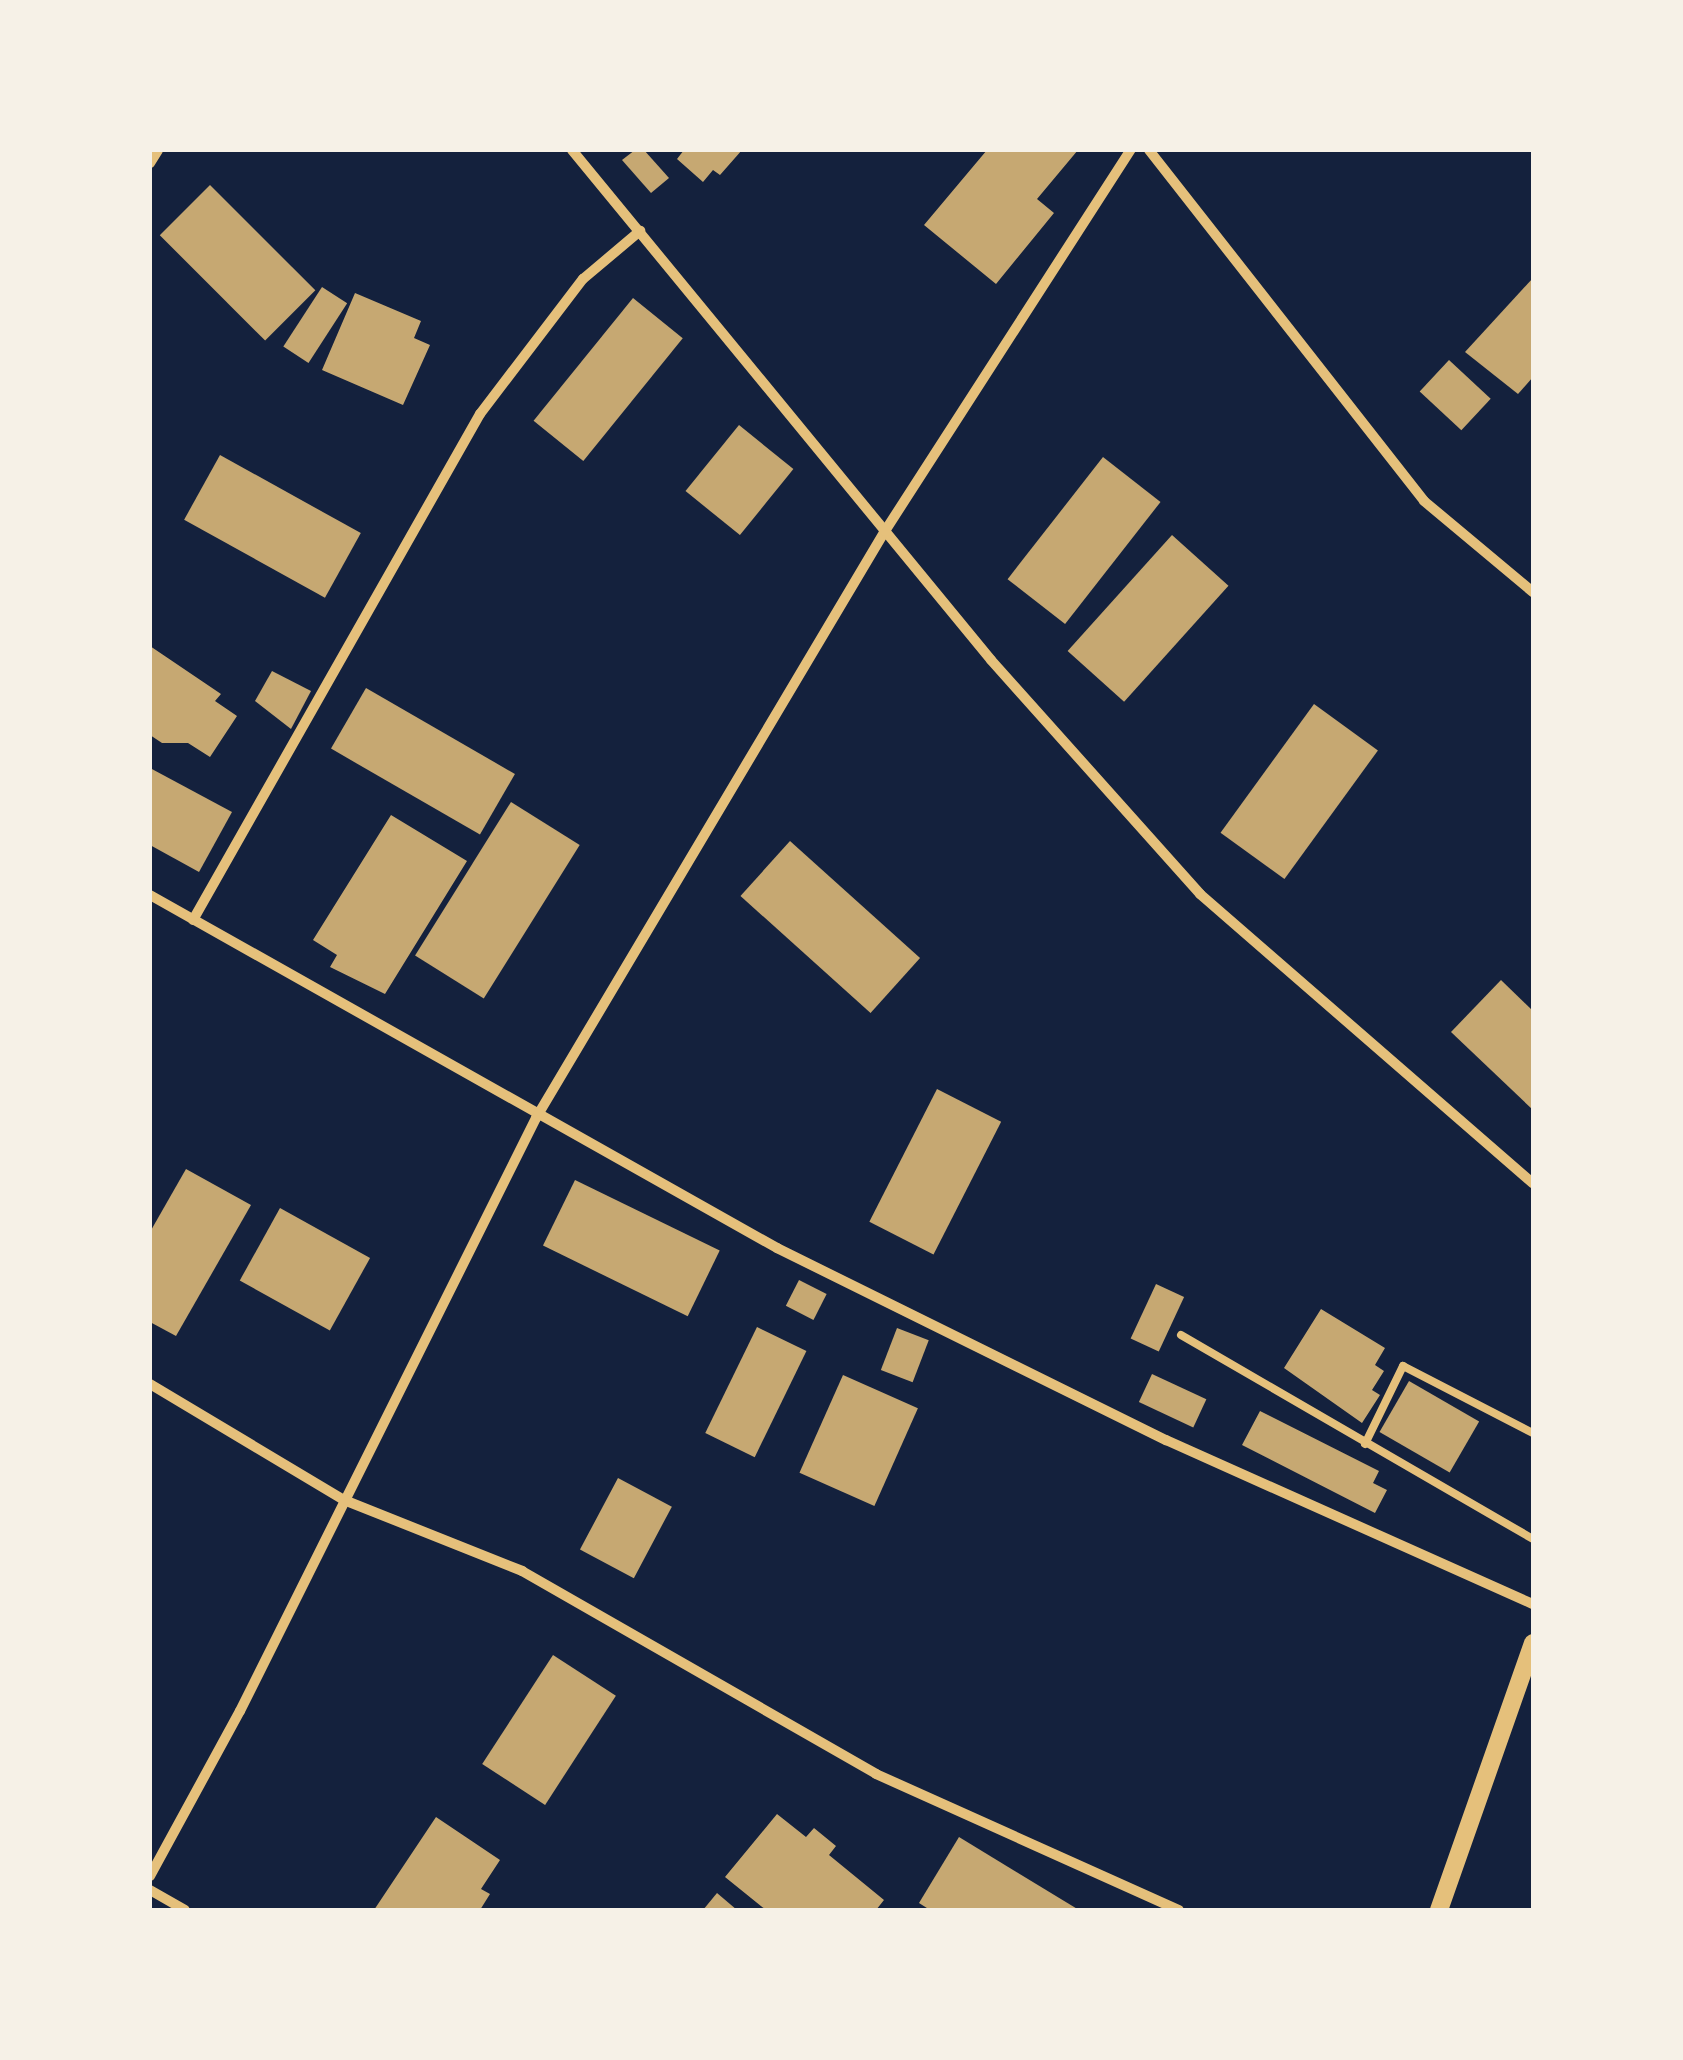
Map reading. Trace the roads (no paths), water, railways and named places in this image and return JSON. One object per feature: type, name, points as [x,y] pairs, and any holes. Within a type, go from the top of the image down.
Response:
[{"type":"street","points":[[150,163],[158,150]]},
{"type":"street","points":[[572,150],[885,531],[1200,894],[1533,1183]]},
{"type":"street","points":[[150,1876],[536,1118],[885,531],[1131,150]]},
{"type":"street","points":[[1149,150],[1424,502],[1533,592]]},
{"type":"street","points":[[192,920],[480,414],[583,279],[640,231]]},
{"type":"street","points":[[150,895],[536,1118],[777,1248],[1166,1440],[1533,1604]]},
{"type":"street","points":[[150,1384],[344,1500],[522,1570],[876,1774],[1179,1910]]},
{"type":"street","points":[[1439,1910],[1533,1642]]},
{"type":"street","points":[[150,1890],[185,1910]]},
{"type":"lane","points":[[1181,1335],[1533,1540]]},
{"type":"lane","points":[[1365,1444],[1402,1366],[1533,1433]]}]
